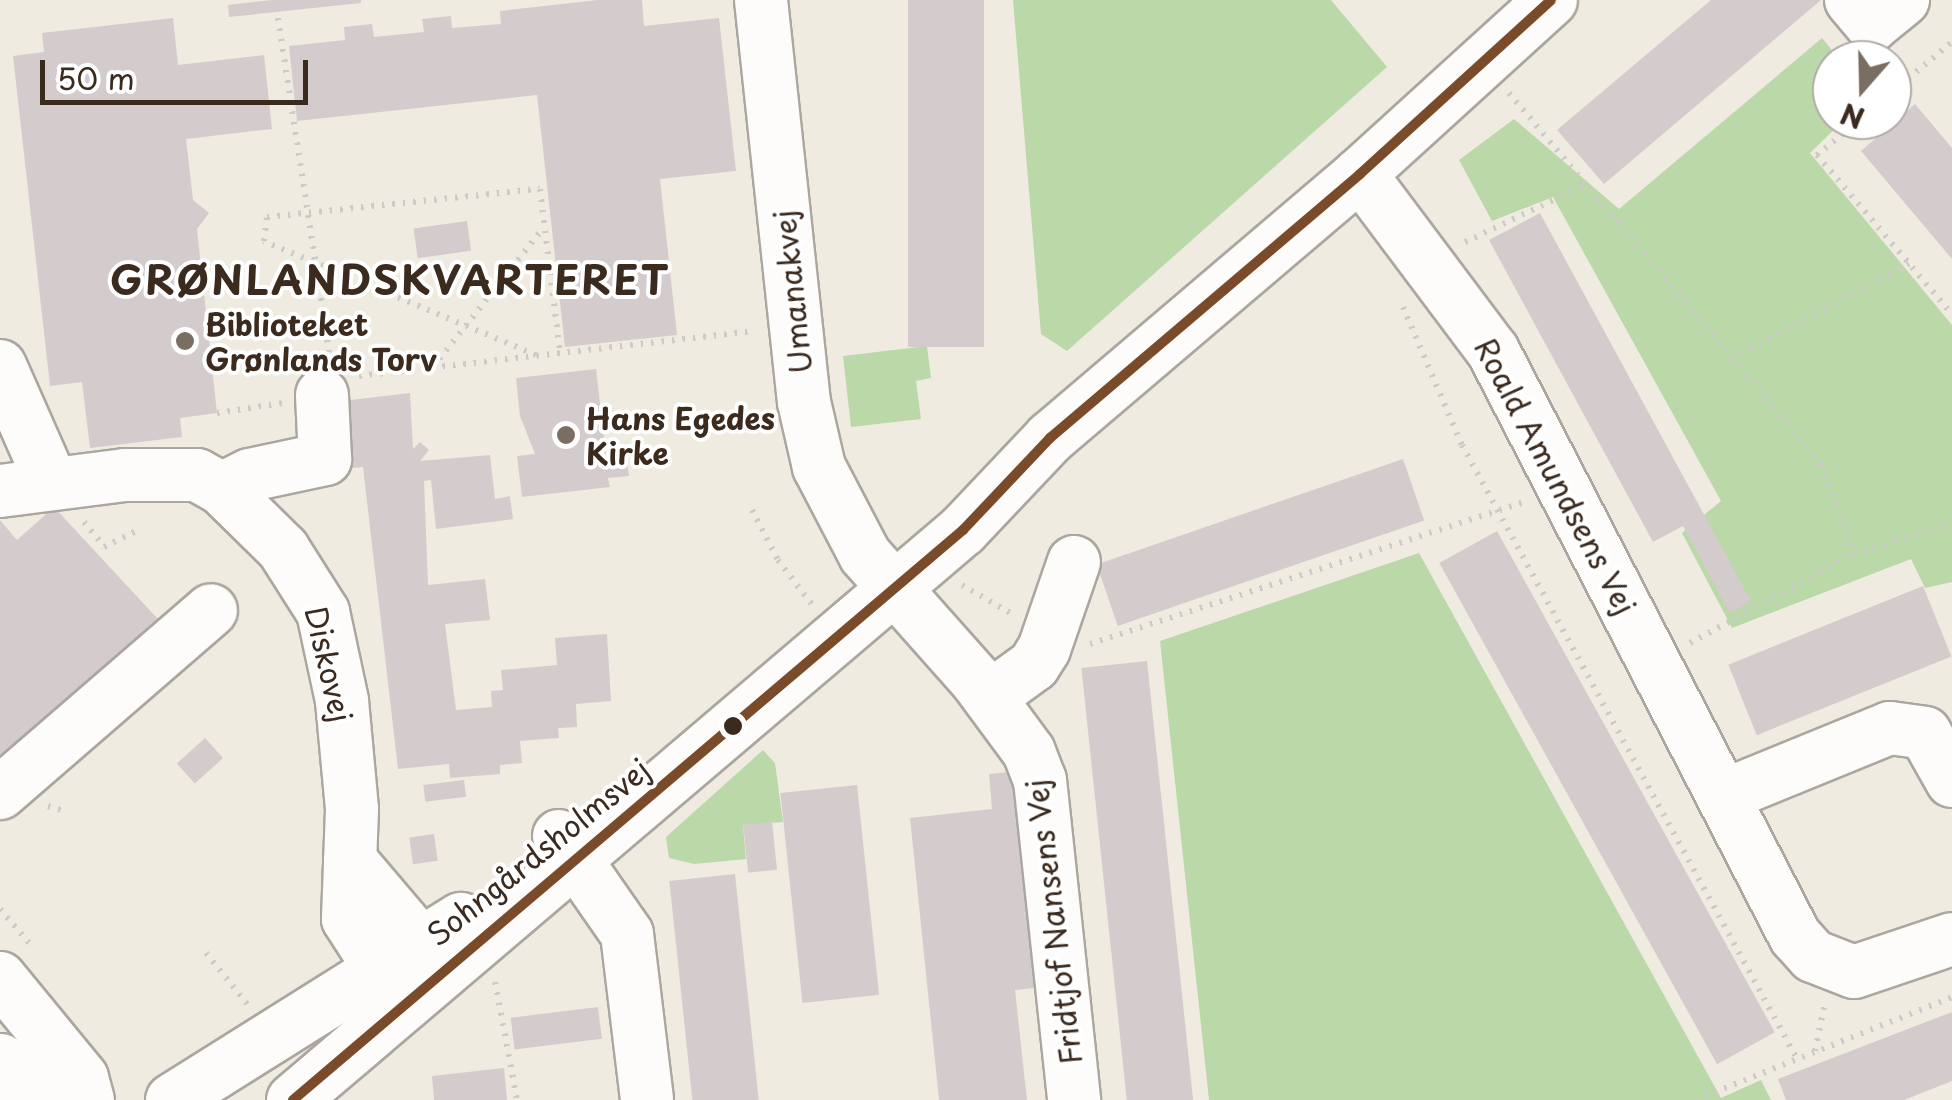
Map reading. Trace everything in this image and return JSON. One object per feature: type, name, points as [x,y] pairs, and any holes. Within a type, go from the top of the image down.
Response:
[{"type":"street","name":"Umanakvej","points":[[761,0],[795,326],[819,468],[885,577]]},
{"type":"street","name":"Sohngårdsholmsvej","points":[[568,846],[820,615],[963,530],[1050,438],[1360,174],[1551,0]]},
{"type":"street","points":[[1851,0],[1872,25],[1902,0]]},
{"type":"street","name":"Roald Amundsens Vej","points":[[1360,174],[1416,282],[1493,351],[1796,936],[1813,956],[1854,972],[1875,970],[1952,939]]},
{"type":"street","points":[[0,366],[52,484]]},
{"type":"street","points":[[222,489],[250,476],[324,460],[326,396]]},
{"type":"street","name":"Diskovej","points":[[0,491],[197,475],[222,489],[283,549],[323,612],[342,701],[350,860],[348,919],[424,965]]},
{"type":"street","points":[[1003,714],[1048,642],[1074,562]]},
{"type":"street","name":"Sohngårdsholmsvej","points":[[294,1100],[424,965],[885,577]]},
{"type":"street","name":"Fridtjof Nansens Vej","points":[[885,577],[1003,714],[1040,780],[1074,1100]]},
{"type":"street","points":[[0,793],[211,610]]},
{"type":"street","points":[[1723,796],[1890,728],[1925,733],[1952,781]]},
{"type":"street","points":[[568,846],[627,934],[647,1100]]},
{"type":"street","name":"Sohngårdsholmsvej","points":[[172,1100],[424,965]]},
{"type":"street","points":[[224,1100],[424,965]]},
{"type":"street","points":[[0,978],[31,1081],[88,1100]]},
{"type":"path","points":[[278,18],[314,262],[326,396]]},
{"type":"path","points":[[1912,75],[1952,42]]},
{"type":"path","points":[[1482,61],[1821,464],[1854,554]]},
{"type":"path","points":[[1837,140],[1818,156],[1952,314]]},
{"type":"path","points":[[1586,185],[1478,232],[1416,282],[1497,511],[1797,1059]]},
{"type":"path","points":[[536,356],[264,241],[267,216],[307,209],[540,189],[560,353]]},
{"type":"path","points":[[432,368],[544,226]]},
{"type":"path","points":[[1731,358],[1908,263]]},
{"type":"path","points":[[217,413],[326,396],[432,368],[795,326]]},
{"type":"path","points":[[953,579],[1068,652],[1564,488]]},
{"type":"path","points":[[752,510],[778,560],[820,615]]},
{"type":"path","points":[[1654,663],[1854,554],[1952,524]]},
{"type":"path","points":[[206,953],[236,991]]},
{"type":"path","points":[[424,965],[499,987],[517,1100]]},
{"type":"path","points":[[1695,1100],[1952,998]]},
{"type":"green space","points":[[1013,0],[1331,0],[1387,67],[1067,351],[1041,334]]},
{"type":"green space","points":[[1812,46],[1812,140],[1823,140],[1810,153],[1952,325],[1952,582],[1925,588],[1911,559],[1732,628],[1682,533],[1721,501],[1553,197],[1492,221],[1459,160],[1514,119],[1619,209]]},
{"type":"green space","points":[[927,346],[931,378],[916,381],[921,419],[851,427],[843,356]]},
{"type":"green space","points":[[1419,553],[1721,1098],[1761,1080],[1771,1100],[1209,1100],[1160,641]]},
{"type":"green space","points":[[763,750],[775,763],[783,822],[743,825],[746,859],[694,864],[669,858],[666,837]]},
{"type":"building","points":[[272,0],[361,3],[229,17],[228,5]]},
{"type":"building","points":[[598,0],[642,0],[644,26],[719,18],[736,171],[660,179],[677,335],[565,347],[537,95],[297,121],[289,46],[345,40],[344,27],[372,24],[374,37],[424,32],[422,19],[451,16],[452,28],[501,24],[500,11]]},
{"type":"building","points":[[908,0],[984,0],[984,347],[908,347]]},
{"type":"building","points":[[1711,0],[1821,0],[1604,184],[1557,130]]},
{"type":"building","points":[[173,18],[178,65],[264,55],[272,129],[186,139],[193,200],[209,213],[197,229],[217,413],[180,418],[182,437],[90,448],[82,382],[50,386],[13,56],[44,52],[42,33]]},
{"type":"building","points":[[1915,104],[1952,148],[1952,259],[1861,151],[1874,140],[1912,140]]},
{"type":"building","points":[[1540,213],[1751,601],[1730,613],[1683,526],[1653,542],[1489,240]]},
{"type":"building","points":[[467,221],[471,251],[418,258],[414,229]]},
{"type":"building","name":"Hans Egedes Kirke","points":[[596,369],[606,456],[626,454],[629,476],[608,478],[610,487],[522,497],[517,456],[535,454],[520,416],[516,378]]},
{"type":"building","points":[[410,393],[413,449],[420,442],[429,450],[420,461],[490,455],[495,499],[510,496],[513,519],[436,529],[431,480],[424,481],[428,585],[485,579],[490,620],[445,624],[456,710],[492,707],[491,691],[503,690],[501,670],[557,665],[555,638],[607,634],[611,701],[576,704],[577,727],[558,728],[559,738],[520,741],[522,763],[500,765],[500,774],[450,778],[449,764],[398,769],[363,467],[351,468],[342,401]]},
{"type":"building","points":[[1403,459],[1424,520],[1118,626],[1097,564]]},
{"type":"building","points":[[54,507],[169,631],[0,778],[0,520],[17,540]]},
{"type":"building","points":[[1497,531],[1775,1032],[1717,1064],[1439,563]]},
{"type":"building","points":[[1923,586],[1951,656],[1757,735],[1728,665]]},
{"type":"building","points":[[1147,661],[1193,1100],[1127,1100],[1081,668]]},
{"type":"building","points":[[205,738],[223,758],[195,783],[177,763]]},
{"type":"building","points":[[1018,771],[1042,987],[1015,990],[1027,1100],[939,1100],[910,818],[992,809],[989,774]]},
{"type":"building","points":[[464,780],[466,797],[425,802],[423,785]]},
{"type":"building","points":[[857,785],[879,995],[802,1003],[780,793]]},
{"type":"building","points":[[772,822],[777,870],[748,873],[743,825]]},
{"type":"building","points":[[434,834],[438,861],[413,864],[409,837]]},
{"type":"building","points":[[735,874],[759,1100],[692,1100],[669,881]]},
{"type":"building","points":[[598,1007],[602,1039],[515,1049],[511,1018]]},
{"type":"building","points":[[1952,1012],[1952,1081],[1904,1100],[1786,1100],[1778,1079]]},
{"type":"building","points":[[504,1068],[507,1100],[434,1100],[432,1076]]},
{"type":"transit line","points":[[293,1100],[963,530],[1050,438],[1360,174],[1551,0]]},
{"type":"place","name":"Biblioteket Grønlands Torv","points":[[185,341]]},
{"type":"place","name":"Hans Egedes Kirke","points":[[566,435]]},
{"type":"district","name":"GRØNLANDSKVARTERET","points":[[390,279]]}]
